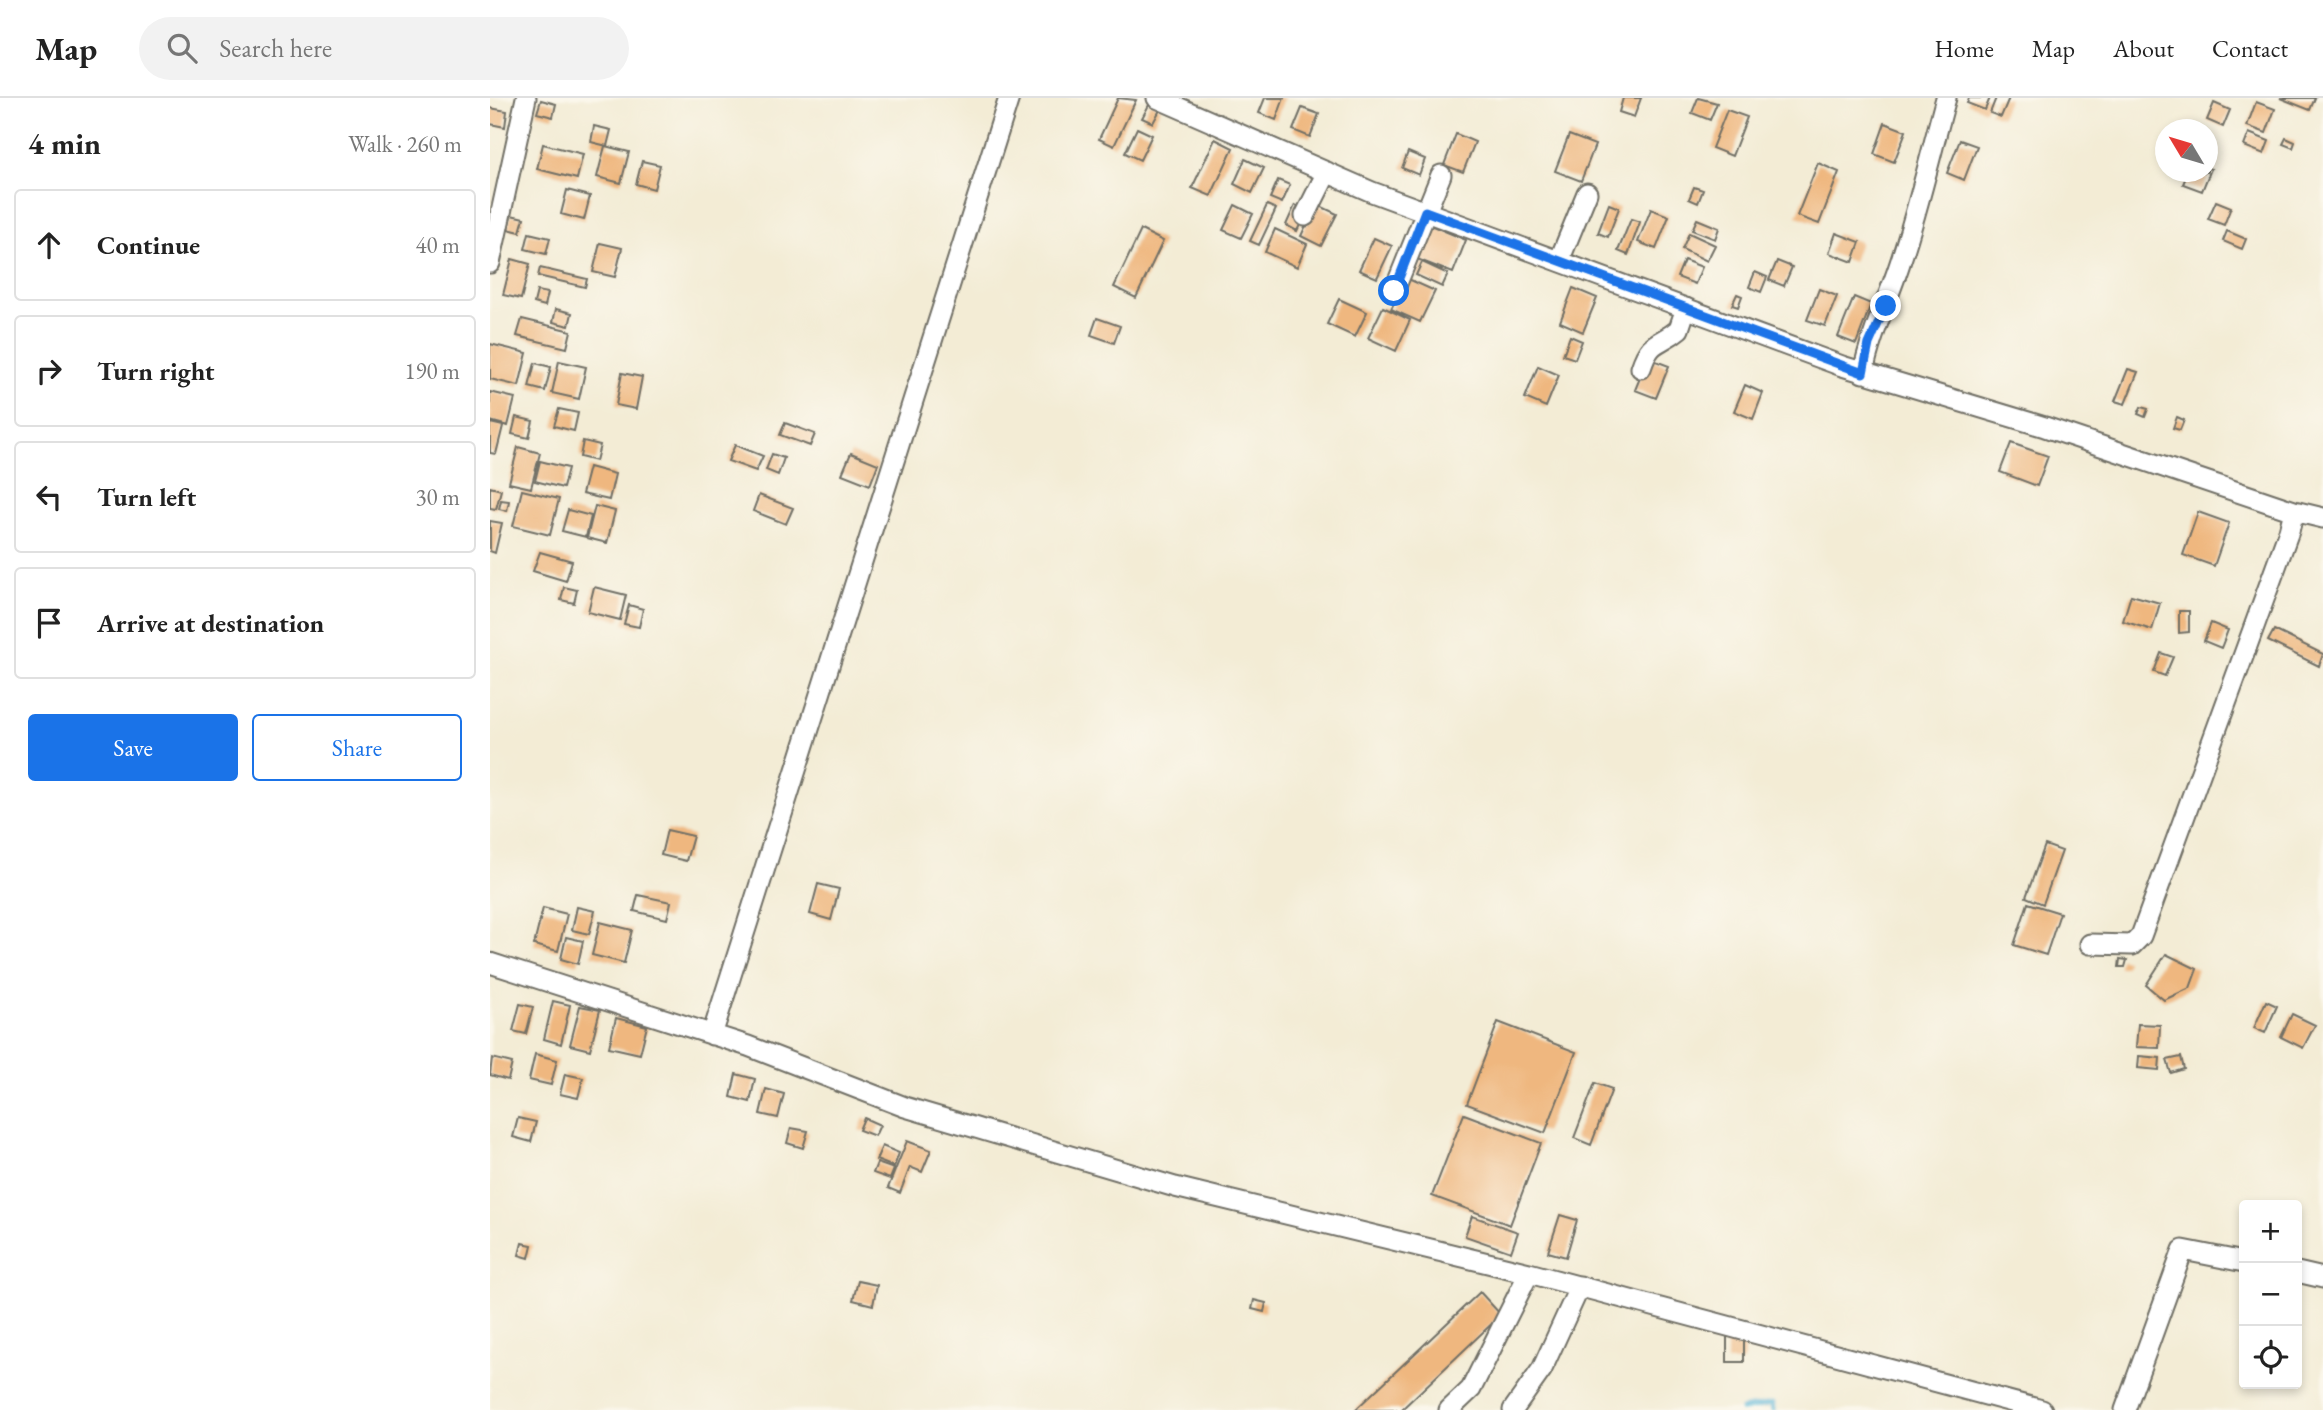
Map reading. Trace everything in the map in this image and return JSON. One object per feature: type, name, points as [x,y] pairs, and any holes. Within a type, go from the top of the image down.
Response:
[{"type":"street","points":[[490,263],[526,98]]},
{"type":"street","points":[[712,1035],[1009,98]]},
{"type":"street","points":[[1157,98],[1327,172],[1425,211],[1863,373],[2045,427],[2294,512],[2323,518]]},
{"type":"street","points":[[1863,373],[1869,344],[1886,306],[1902,258],[1945,98]]},
{"type":"street","points":[[1304,216],[1327,172]]},
{"type":"street","points":[[1394,291],[1441,175]]},
{"type":"street","points":[[1559,261],[1587,193]]},
{"type":"street","points":[[1641,368],[1649,349],[1679,329],[1686,308]]},
{"type":"street","points":[[2090,944],[2132,945],[2141,936],[2294,512]]},
{"type":"street","points":[[490,963],[748,1045],[905,1107],[1174,1187],[1580,1286],[2042,1410]]},
{"type":"street","points":[[2125,1410],[2183,1250],[2239,1261]]},
{"type":"street","points":[[1449,1410],[1471,1389],[1528,1273]]},
{"type":"street","points":[[2302,1273],[2323,1278]]},
{"type":"street","points":[[1513,1410],[1542,1369],[1580,1286]]},
{"type":"building","points":[[1118,98],[1136,100],[1114,146],[1099,139]]},
{"type":"building","points":[[1265,98],[1284,98],[1276,120],[1259,113]]},
{"type":"building","points":[[1623,98],[1641,98],[1634,117],[1619,112]]},
{"type":"building","points":[[1698,98],[1717,103],[1710,120],[1692,113]]},
{"type":"building","points":[[1969,98],[1990,98],[1985,110],[1967,103]]},
{"type":"building","points":[[1996,98],[2009,98],[2001,117],[1990,113]]},
{"type":"building","points":[[2280,98],[2315,98],[2310,110]]},
{"type":"building","points":[[541,100],[556,104],[553,117],[537,113]]},
{"type":"building","points":[[2256,102],[2275,109],[2266,133],[2247,126]]},
{"type":"building","points":[[1150,103],[1161,108],[1153,123],[1142,118]]},
{"type":"building","points":[[2214,103],[2230,110],[2223,127],[2218,125],[2218,119],[2207,119]]},
{"type":"building","points":[[490,108],[507,111],[505,127],[490,124]]},
{"type":"building","points":[[1302,108],[1319,114],[1310,137],[1293,130]]},
{"type":"building","points":[[1727,110],[1747,117],[1732,156],[1712,148]]},
{"type":"building","points":[[1885,123],[1906,131],[1894,162],[1874,154]]},
{"type":"building","points":[[594,126],[611,130],[607,146],[591,142]]},
{"type":"building","points":[[1137,128],[1152,135],[1140,160],[1125,153]]},
{"type":"building","points":[[2249,133],[2269,141],[2264,154],[2244,146]]},
{"type":"building","points":[[1456,134],[1475,142],[1463,172],[1444,165]]},
{"type":"building","points":[[1569,135],[1595,145],[1581,181],[1555,171]]},
{"type":"building","points":[[2286,138],[2295,142],[2293,148],[2283,144]]},
{"type":"building","points":[[1215,139],[1233,148],[1211,196],[1192,188]]},
{"type":"building","points":[[1960,140],[1977,146],[1964,180],[1947,173]]},
{"type":"building","points":[[543,144],[583,154],[577,179],[537,169]]},
{"type":"building","points":[[605,146],[629,152],[621,183],[597,177]]},
{"type":"building","points":[[1408,152],[1425,159],[1419,175],[1402,168]]},
{"type":"building","points":[[1245,159],[1264,168],[1252,193],[1234,184]]},
{"type":"building","points":[[642,161],[660,165],[654,189],[636,184]]},
{"type":"building","points":[[1818,163],[1839,172],[1819,224],[1797,216]]},
{"type":"building","points":[[1278,180],[1290,185],[1282,203],[1270,198]]},
{"type":"building","points":[[2184,182],[2206,182],[2202,191],[2183,184]]},
{"type":"building","points":[[1694,187],[1703,190],[1698,203],[1689,199]]},
{"type":"building","points":[[567,190],[590,196],[584,220],[561,214]]},
{"type":"building","points":[[2216,201],[2231,207],[2224,225],[2208,219]]},
{"type":"building","points":[[1316,204],[1337,214],[1321,246],[1301,236]]},
{"type":"building","points":[[1609,204],[1619,208],[1608,237],[1598,233]]},
{"type":"building","points":[[1235,205],[1253,214],[1241,238],[1223,230]]},
{"type":"building","points":[[1267,205],[1276,209],[1259,245],[1250,241]]},
{"type":"building","points":[[1295,205],[1307,210],[1297,231],[1286,225]]},
{"type":"building","points":[[1651,209],[1669,216],[1656,249],[1638,242]]},
{"type":"building","points":[[511,215],[524,218],[520,232],[508,229]]},
{"type":"building","points":[[1631,219],[1640,222],[1628,255],[1618,251]]},
{"type":"building","points":[[1697,219],[1719,228],[1715,239],[1692,230]]},
{"type":"building","points":[[1430,225],[1466,240],[1453,273],[1417,259]]},
{"type":"building","points":[[1275,229],[1307,244],[1297,267],[1265,252]]},
{"type":"building","points":[[1141,230],[1163,241],[1136,298],[1114,287]]},
{"type":"building","points":[[2227,231],[2246,239],[2242,249],[2223,241]]},
{"type":"building","points":[[529,233],[550,238],[546,254],[525,249]]},
{"type":"building","points":[[1689,233],[1715,245],[1707,261],[1682,249]]},
{"type":"building","points":[[1836,233],[1860,242],[1853,262],[1829,253]]},
{"type":"building","points":[[1374,238],[1392,246],[1377,278],[1359,270]]},
{"type":"building","points":[[600,243],[622,248],[615,277],[593,272]]},
{"type":"building","points":[[512,259],[530,264],[521,299],[503,295]]},
{"type":"building","points":[[1684,260],[1702,267],[1695,284],[1677,277]]},
{"type":"building","points":[[1777,261],[1792,267],[1784,286],[1769,280]]},
{"type":"building","points":[[1422,262],[1448,274],[1442,287],[1416,275]]},
{"type":"building","points":[[540,268],[587,279],[585,287],[538,276]]},
{"type":"building","points":[[1755,272],[1767,277],[1761,292],[1749,287]]},
{"type":"building","points":[[1406,278],[1435,291],[1420,322],[1391,309]]},
{"type":"building","points":[[1573,288],[1597,298],[1583,332],[1560,322]]},
{"type":"building","points":[[1819,289],[1837,296],[1825,326],[1807,320]]},
{"type":"building","points":[[537,291],[548,293],[545,306],[534,303]]},
{"type":"building","points":[[1737,294],[1742,296],[1738,307],[1732,305]]},
{"type":"building","points":[[1854,297],[1871,304],[1856,344],[1838,337]]},
{"type":"building","points":[[1339,299],[1367,312],[1355,337],[1327,324]]},
{"type":"building","points":[[1383,307],[1410,320],[1396,351],[1368,338]]},
{"type":"building","points":[[556,309],[572,313],[569,326],[553,322]]},
{"type":"building","points":[[1097,318],[1120,326],[1114,343],[1091,335]]},
{"type":"building","points":[[522,319],[571,331],[567,348],[517,336]]},
{"type":"building","points":[[1570,336],[1582,341],[1575,359],[1563,355]]},
{"type":"building","points":[[490,344],[527,353],[519,386],[490,379]]},
{"type":"building","points":[[1648,358],[1669,366],[1656,398],[1635,390]]},
{"type":"building","points":[[559,361],[586,367],[579,399],[552,393]]},
{"type":"building","points":[[535,363],[551,367],[545,391],[529,387]]},
{"type":"building","points":[[1538,366],[1559,375],[1546,407],[1525,398]]},
{"type":"building","points":[[2128,369],[2138,372],[2125,404],[2115,401]]},
{"type":"building","points":[[622,373],[642,377],[636,409],[616,405]]},
{"type":"building","points":[[1745,385],[1763,393],[1753,419],[1734,411]]},
{"type":"building","points":[[490,392],[515,398],[508,426],[490,421]]},
{"type":"building","points":[[2141,407],[2148,409],[2145,417],[2138,414]]},
{"type":"building","points":[[559,409],[578,413],[574,431],[554,426]]},
{"type":"building","points":[[516,417],[533,421],[529,438],[512,434]]},
{"type":"building","points":[[2177,417],[2184,420],[2180,430],[2173,428]]},
{"type":"building","points":[[490,423],[503,426],[496,454],[490,453]]},
{"type":"building","points":[[785,423],[815,434],[810,446],[780,435]]},
{"type":"building","points":[[583,441],[600,445],[596,461],[580,457]]},
{"type":"building","points":[[2011,443],[2048,456],[2037,486],[2000,472]]},
{"type":"building","points":[[735,445],[763,456],[756,471],[728,461]]},
{"type":"building","points":[[518,447],[540,453],[531,488],[509,483]]},
{"type":"building","points":[[851,453],[878,464],[870,485],[842,474]]},
{"type":"building","points":[[772,454],[784,458],[778,475],[766,470]]},
{"type":"building","points":[[540,461],[568,468],[563,488],[535,481]]},
{"type":"building","points":[[589,467],[615,474],[609,500],[582,494]]},
{"type":"building","points":[[490,487],[501,490],[496,509],[490,508]]},
{"type":"building","points":[[522,490],[559,499],[550,535],[513,526]]},
{"type":"building","points":[[759,495],[793,508],[786,524],[753,511]]},
{"type":"building","points":[[501,500],[509,501],[507,511],[499,509]]},
{"type":"building","points":[[595,506],[615,511],[607,543],[587,538]]},
{"type":"building","points":[[568,510],[591,516],[586,537],[562,531]]},
{"type":"building","points":[[2198,512],[2229,523],[2214,566],[2183,555]]},
{"type":"building","points":[[490,521],[502,523],[495,553],[490,551]]},
{"type":"building","points":[[540,552],[572,561],[566,581],[533,571]]},
{"type":"building","points":[[564,587],[577,590],[574,603],[561,600]]},
{"type":"building","points":[[594,587],[626,595],[620,620],[588,612]]},
{"type":"building","points":[[2131,595],[2160,603],[2152,630],[2123,621]]},
{"type":"building","points":[[629,605],[643,609],[639,627],[624,624]]},
{"type":"building","points":[[2179,611],[2189,611],[2189,632],[2179,633]]},
{"type":"building","points":[[2211,623],[2228,630],[2221,648],[2204,641]]},
{"type":"building","points":[[2274,630],[2323,654],[2319,666],[2268,641]]},
{"type":"building","points":[[2161,653],[2173,657],[2165,676],[2154,672]]},
{"type":"building","points":[[667,830],[693,836],[686,861],[661,855]]},
{"type":"building","points":[[2045,845],[2062,851],[2043,904],[2026,897]]},
{"type":"building","points":[[818,884],[839,889],[831,920],[810,914]]},
{"type":"building","points":[[638,895],[671,902],[667,919],[634,911]]},
{"type":"building","points":[[2028,903],[2060,913],[2046,955],[2014,945]]},
{"type":"building","points":[[577,907],[595,911],[589,934],[572,930]]},
{"type":"building","points":[[543,908],[567,914],[558,951],[534,945]]},
{"type":"building","points":[[600,922],[632,930],[624,963],[592,955]]},
{"type":"building","points":[[566,937],[583,941],[578,964],[561,959]]},
{"type":"building","points":[[2166,954],[2197,969],[2190,988],[2164,1000],[2146,985]]},
{"type":"building","points":[[2120,959],[2127,960],[2125,967],[2119,967]]},
{"type":"building","points":[[553,1001],[570,1005],[561,1044],[544,1039]]},
{"type":"building","points":[[2266,1001],[2277,1006],[2265,1033],[2254,1028]]},
{"type":"building","points":[[520,1004],[533,1007],[526,1034],[513,1031]]},
{"type":"building","points":[[580,1006],[600,1010],[590,1050],[570,1045]]},
{"type":"building","points":[[2292,1014],[2315,1025],[2303,1048],[2281,1037]]},
{"type":"building","points":[[616,1018],[647,1026],[640,1054],[609,1047]]},
{"type":"building","points":[[1498,1022],[1576,1052],[1545,1133],[1467,1104]]},
{"type":"building","points":[[2138,1024],[2160,1025],[2159,1048],[2136,1047]]},
{"type":"building","points":[[535,1054],[557,1060],[551,1085],[529,1080]]},
{"type":"building","points":[[2139,1056],[2160,1058],[2159,1070],[2138,1068]]},
{"type":"building","points":[[2181,1057],[2184,1069],[2171,1073],[2167,1060]]},
{"type":"building","points":[[492,1058],[512,1063],[508,1080],[490,1075]]},
{"type":"building","points":[[565,1074],[583,1078],[578,1098],[560,1094]]},
{"type":"building","points":[[736,1074],[755,1079],[750,1102],[731,1097]]},
{"type":"building","points":[[1595,1083],[1612,1089],[1591,1145],[1574,1138]]},
{"type":"building","points":[[766,1089],[784,1094],[778,1118],[760,1114]]},
{"type":"building","points":[[1464,1114],[1541,1143],[1510,1225],[1432,1196]]},
{"type":"building","points":[[518,1118],[536,1122],[531,1142],[513,1137]]},
{"type":"building","points":[[864,1118],[880,1125],[875,1136],[859,1130]]},
{"type":"building","points":[[791,1128],[808,1131],[803,1148],[787,1143]]},
{"type":"building","points":[[907,1141],[931,1150],[922,1172],[910,1167],[900,1193],[888,1188]]},
{"type":"building","points":[[882,1146],[899,1153],[894,1167],[876,1160]]},
{"type":"building","points":[[877,1163],[894,1169],[890,1179],[873,1173]]},
{"type":"building","points":[[1560,1215],[1577,1220],[1566,1257],[1548,1252]]},
{"type":"building","points":[[1472,1216],[1518,1232],[1511,1252],[1465,1236]]},
{"type":"building","points":[[522,1243],[532,1245],[529,1258],[519,1255]]},
{"type":"building","points":[[858,1281],[877,1285],[873,1305],[853,1300]]},
{"type":"building","points":[[1480,1292],[1501,1315],[1401,1410],[1355,1410]]},
{"type":"building","points":[[1254,1300],[1266,1303],[1264,1312],[1252,1309]]},
{"type":"building","points":[[1727,1336],[1744,1336],[1744,1362],[1727,1362]]},
{"type":"waterway","points":[[1741,1410],[1772,1404],[1773,1410]]},
{"type":"route","points":[[1394,291],[1425,211],[1863,373],[1869,344],[1886,306]]}]
